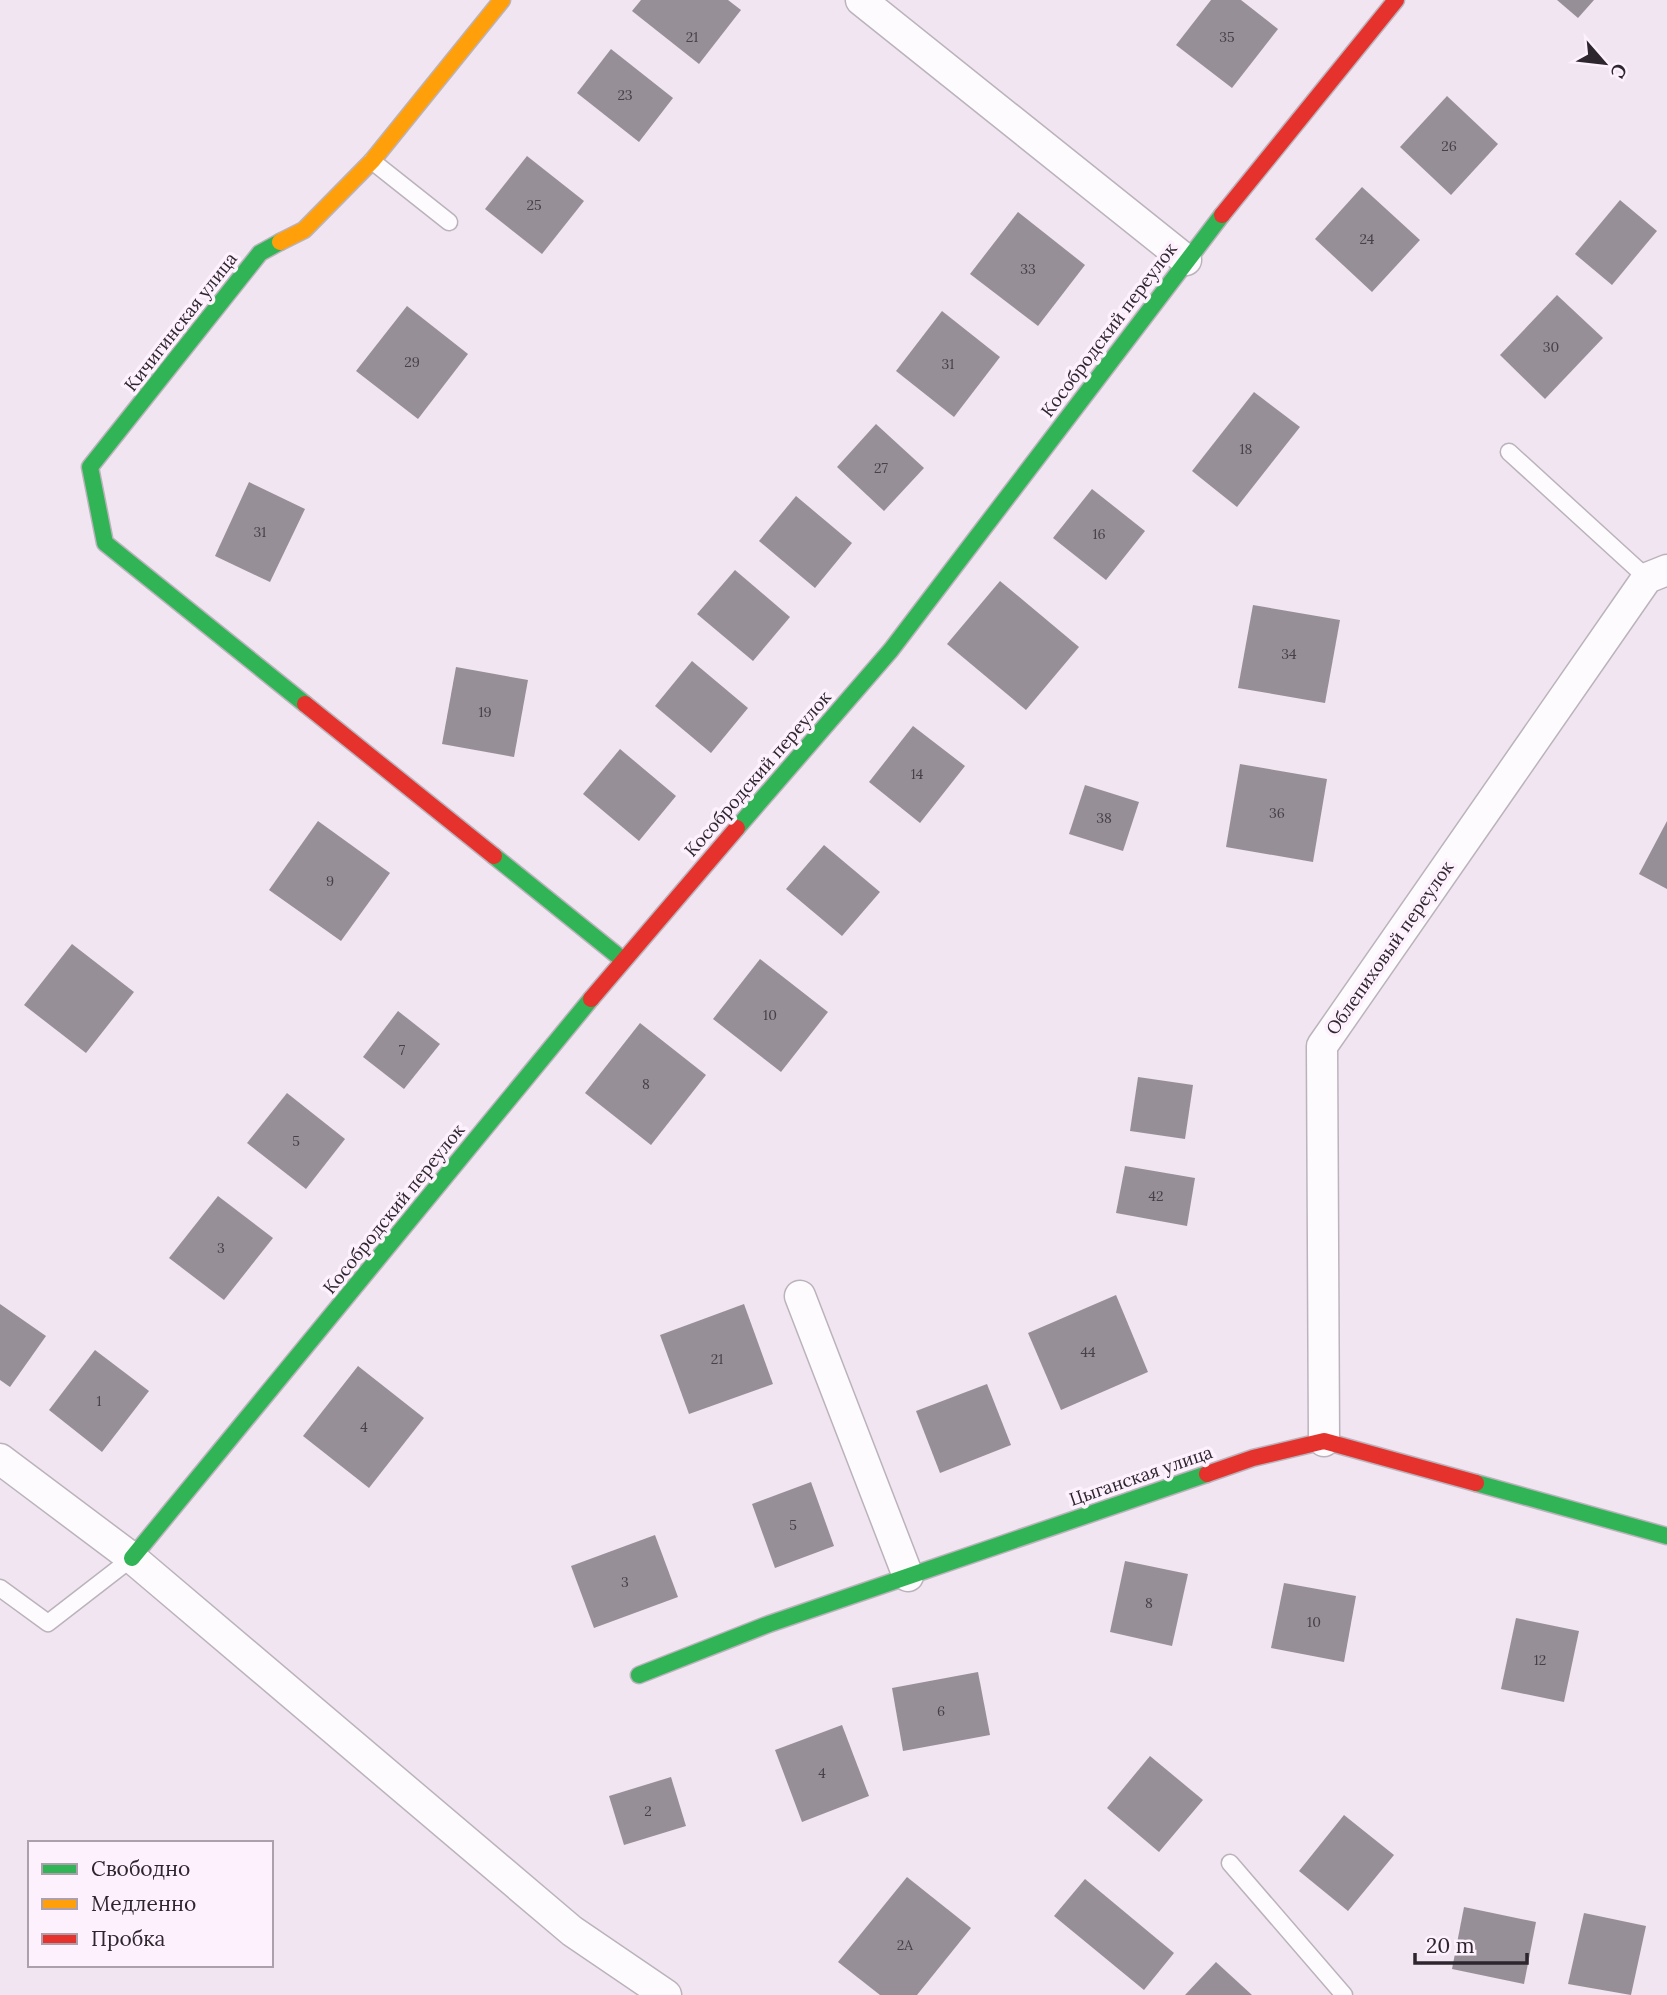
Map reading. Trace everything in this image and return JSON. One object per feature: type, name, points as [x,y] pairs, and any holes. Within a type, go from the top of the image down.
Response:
[{"type":"street","name":"Кичигинская улица","points":[[502,0],[372,162],[304,230],[260,253],[90,467],[105,543],[623,960]]},
{"type":"street","points":[[861,0],[1186,260]]},
{"type":"street","name":"Кособродский переулок","points":[[132,1558],[623,960],[891,650],[1186,260],[1396,0]]},
{"type":"street","name":"Облепиховый переулок","points":[[1324,1441],[1322,1046],[1657,574]]},
{"type":"street","points":[[800,1296],[908,1576]]},
{"type":"street","name":"Цыганская улица","points":[[639,1675],[769,1624],[1253,1458],[1324,1441],[1667,1536]]},
{"type":"street","points":[[0,1460],[132,1558],[562,1922],[666,1995]]},
{"type":"lane","points":[[372,162],[449,222]]},
{"type":"lane","points":[[1509,452],[1657,574]]},
{"type":"lane","points":[[0,1588],[48,1623],[132,1558]]},
{"type":"lane","points":[[1230,1863],[1344,1995]]},
{"type":"building","points":[[641,0],[728,0],[741,10],[699,64],[632,11]]},
{"type":"building","points":[[1211,0],[1241,0],[1278,29],[1232,88],[1176,45]]},
{"type":"building","points":[[1557,0],[1594,0],[1578,18]]},
{"type":"building","points":[[611,49],[673,98],[639,142],[577,93]]},
{"type":"building","points":[[1447,96],[1498,144],[1451,195],[1400,147]]},
{"type":"building","points":[[527,156],[584,201],[542,254],[485,209]]},
{"type":"building","points":[[1362,187],[1420,240],[1372,292],[1315,239]]},
{"type":"building","points":[[1620,200],[1657,231],[1612,285],[1575,254]]},
{"type":"building","points":[[1018,212],[1085,265],[1038,326],[970,274]]},
{"type":"building","points":[[1557,295],[1603,338],[1545,399],[1500,355]]},
{"type":"building","points":[[407,306],[468,354],[418,419],[356,371]]},
{"type":"building","points":[[942,311],[1000,357],[954,417],[896,371]]},
{"type":"building","points":[[1254,392],[1300,427],[1237,507],[1192,471]]},
{"type":"building","points":[[876,424],[924,468],[884,511],[837,467]]},
{"type":"building","points":[[249,482],[305,509],[270,582],[215,556]]},
{"type":"building","points":[[1092,489],[1145,531],[1106,580],[1053,538]]},
{"type":"building","points":[[796,496],[852,543],[815,588],[759,541]]},
{"type":"building","points":[[735,570],[790,617],[753,661],[697,614]]},
{"type":"building","points":[[1000,581],[1079,647],[1026,710],[947,644]]},
{"type":"building","points":[[1253,605],[1340,620],[1325,703],[1238,688]]},
{"type":"building","points":[[692,661],[748,708],[711,753],[655,706]]},
{"type":"building","points":[[456,667],[528,680],[514,757],[442,744]]},
{"type":"building","points":[[913,726],[965,766],[920,823],[869,782]]},
{"type":"building","points":[[620,749],[676,796],[639,841],[583,794]]},
{"type":"building","points":[[1240,764],[1327,779],[1313,862],[1226,847]]},
{"type":"building","points":[[1085,785],[1139,802],[1123,851],[1069,834]]},
{"type":"building","points":[[318,821],[390,873],[341,941],[269,890]]},
{"type":"building","points":[[1667,821],[1667,889],[1639,874]]},
{"type":"building","points":[[824,845],[880,892],[842,936],[786,889]]},
{"type":"building","points":[[72,944],[134,992],[86,1053],[24,1005]]},
{"type":"building","points":[[760,959],[828,1012],[781,1072],[713,1019]]},
{"type":"building","points":[[398,1011],[440,1044],[404,1089],[363,1057]]},
{"type":"building","points":[[640,1023],[706,1075],[651,1145],[585,1093]]},
{"type":"building","points":[[1138,1077],[1193,1085],[1185,1139],[1130,1131]]},
{"type":"building","points":[[287,1093],[345,1139],[306,1189],[247,1143]]},
{"type":"building","points":[[1125,1166],[1195,1178],[1187,1226],[1116,1213]]},
{"type":"building","points":[[218,1196],[273,1238],[224,1300],[169,1258]]},
{"type":"building","points":[[1116,1295],[1148,1372],[1061,1410],[1028,1333]]},
{"type":"building","points":[[0,1304],[46,1336],[10,1387],[0,1380]]},
{"type":"building","points":[[744,1304],[773,1384],[689,1414],[660,1335]]},
{"type":"building","points":[[95,1350],[149,1391],[102,1452],[49,1410]]},
{"type":"building","points":[[358,1366],[424,1418],[369,1488],[303,1436]]},
{"type":"building","points":[[987,1384],[1011,1445],[940,1473],[916,1411]]},
{"type":"building","points":[[811,1482],[834,1546],[775,1568],[752,1504]]},
{"type":"building","points":[[655,1535],[678,1597],[594,1628],[571,1566]]},
{"type":"building","points":[[1125,1561],[1188,1574],[1172,1646],[1110,1632]]},
{"type":"building","points":[[1284,1583],[1356,1596],[1344,1662],[1271,1648]]},
{"type":"building","points":[[1516,1618],[1579,1631],[1564,1702],[1501,1689]]},
{"type":"building","points":[[978,1672],[990,1735],[903,1751],[892,1688]]},
{"type":"building","points":[[842,1725],[869,1796],[802,1822],[775,1750]]},
{"type":"building","points":[[1150,1756],[1203,1800],[1159,1852],[1107,1808]]},
{"type":"building","points":[[671,1777],[686,1826],[624,1845],[609,1796]]},
{"type":"building","points":[[1344,1815],[1394,1855],[1348,1911],[1299,1871]]},
{"type":"building","points":[[907,1877],[971,1928],[917,1995],[880,1995],[838,1962]]},
{"type":"building","points":[[1085,1879],[1174,1953],[1144,1990],[1054,1916]]},
{"type":"building","points":[[1464,1907],[1536,1922],[1524,1984],[1452,1969]]},
{"type":"building","points":[[1584,1913],[1646,1926],[1631,1995],[1568,1984]]},
{"type":"building","points":[[1216,1962],[1252,1995],[1185,1995]]},
{"type":"traffic: fast","points":[[737,828],[891,650],[1222,215]]},
{"type":"traffic: fast","points":[[280,242],[260,253],[90,467],[105,543],[305,704]]},
{"type":"traffic: fast","points":[[494,856],[623,960]]},
{"type":"traffic: fast","points":[[132,1558],[591,999]]},
{"type":"traffic: fast","points":[[639,1675],[769,1624],[1207,1474]]},
{"type":"traffic: fast","points":[[1476,1483],[1667,1536]]},
{"type":"traffic: slow","points":[[280,242],[304,230],[372,161],[502,0]]},
{"type":"traffic: jam","points":[[1222,215],[1396,0]]},
{"type":"traffic: jam","points":[[305,704],[494,856]]},
{"type":"traffic: jam","points":[[591,999],[737,828]]},
{"type":"traffic: jam","points":[[1207,1474],[1253,1458],[1324,1441],[1476,1483]]}]
